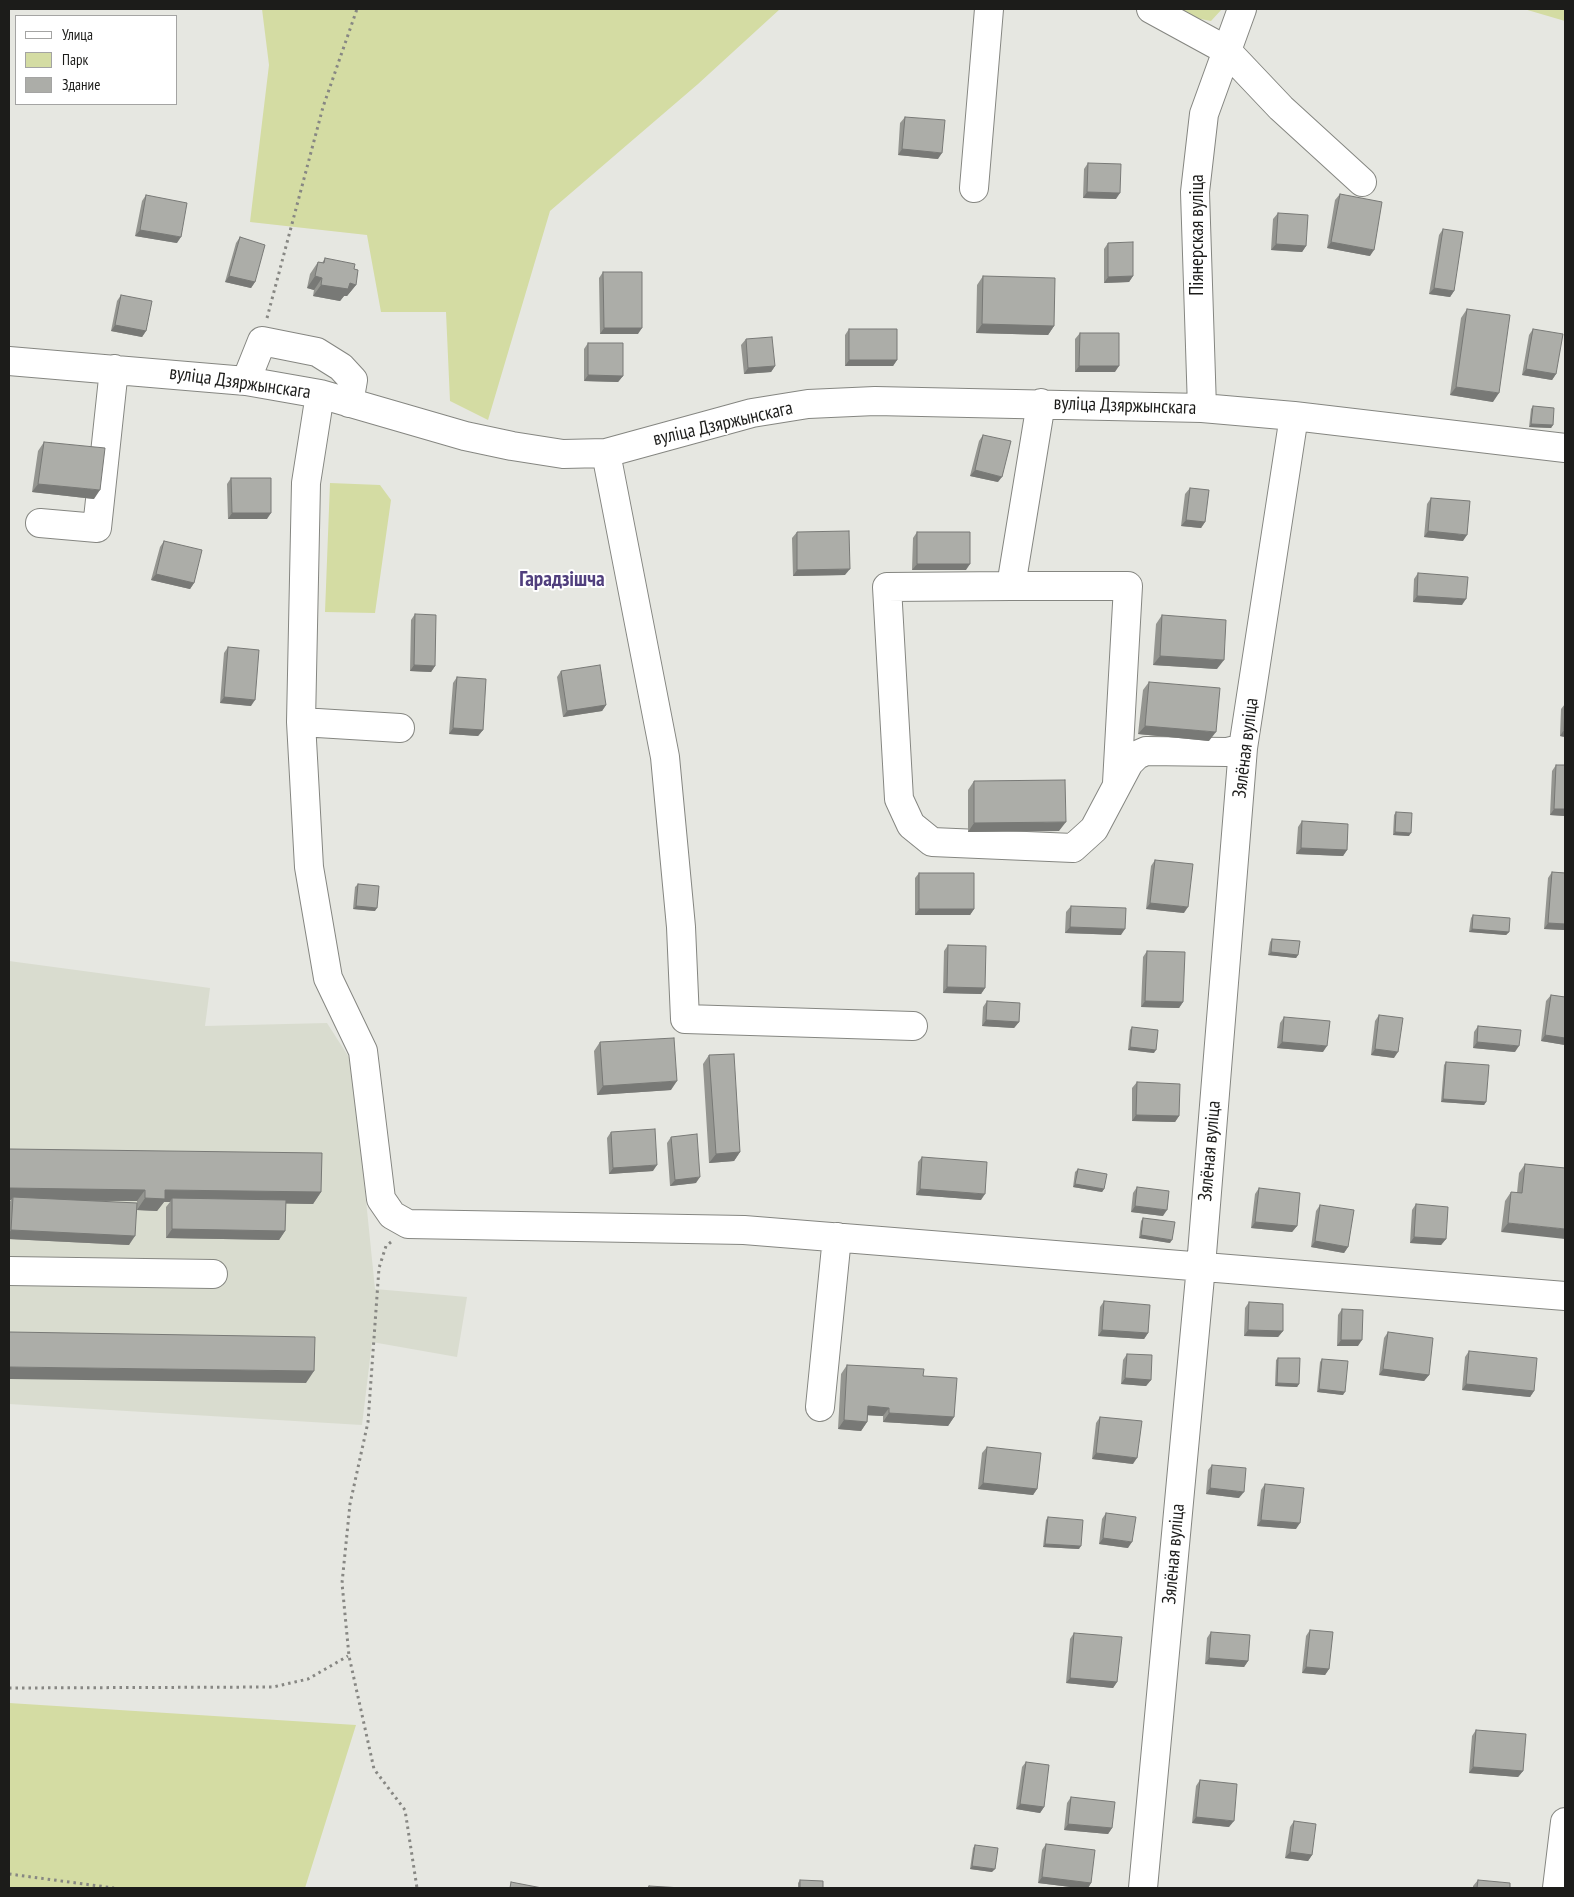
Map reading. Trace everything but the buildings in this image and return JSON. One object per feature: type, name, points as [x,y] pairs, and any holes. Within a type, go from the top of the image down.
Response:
[{"type":"street","points":[[974,188],[989,9]]},
{"type":"street","points":[[1151,9],[1226,50],[1281,108],[1362,182]]},
{"type":"street","name":"Піянерская вуліца","points":[[1202,408],[1195,192],[1204,114],[1242,9]]},
{"type":"street","points":[[246,381],[262,341],[317,352],[341,367],[353,380],[349,403]]},
{"type":"street","name":"вуліца Дзяржынскага","points":[[9,361],[246,381],[320,394],[512,446],[563,454],[606,453],[752,413],[808,404],[875,401],[1041,403],[1202,408],[1294,416],[1565,448]]},
{"type":"street","points":[[40,523],[97,528],[114,369]]},
{"type":"street","points":[[320,394],[306,483],[301,722],[310,867],[328,978],[363,1051],[381,1198],[392,1215],[408,1224],[744,1230],[1565,1296]]},
{"type":"street","points":[[1011,586],[1041,403]]},
{"type":"street","name":"Зялёная вуліца","points":[[1143,1888],[1201,1266],[1243,748],[1294,416]]},
{"type":"street","points":[[606,453],[664,757],[681,927],[685,1019],[913,1026]]},
{"type":"street","points":[[1118,784],[1128,586],[888,587],[899,799],[911,825],[932,842],[1073,848],[1094,829],[1118,784],[1128,763],[1137,755],[1146,751],[1227,752],[1243,748]]},
{"type":"street","points":[[301,722],[400,728]]},
{"type":"street","points":[[820,1407],[837,1237]]},
{"type":"street","points":[[9,1271],[213,1274]]},
{"type":"street","points":[[1557,1888],[1565,1822]]},
{"type":"path","points":[[262,341],[276,279],[323,106],[356,9]]},
{"type":"path","points":[[408,1224],[386,1246],[379,1268],[368,1422],[350,1504],[342,1583],[348,1656],[374,1769],[406,1810],[417,1888]]},
{"type":"path","points":[[9,1688],[273,1687],[308,1679],[348,1656]]},
{"type":"path","points":[[9,1874],[114,1888]]},
{"type":"shaded area","points":[[9,961],[210,988],[205,1026],[327,1023],[352,1062],[375,1289],[467,1297],[457,1357],[372,1342],[362,1425],[9,1404]]},
{"type":"green space","points":[[262,9],[780,9],[698,84],[550,211],[488,420],[450,401],[446,312],[381,312],[367,235],[250,222],[269,65]]},
{"type":"green space","points":[[1149,9],[1222,9],[1211,21]]},
{"type":"green space","points":[[1524,9],[1565,9],[1565,21]]},
{"type":"green space","points":[[330,483],[380,485],[391,500],[375,613],[325,612]]},
{"type":"green space","points":[[9,1703],[356,1725],[305,1888],[9,1888]]},
{"type":"district","name":"Гарадзішча","points":[[562,580]]}]
